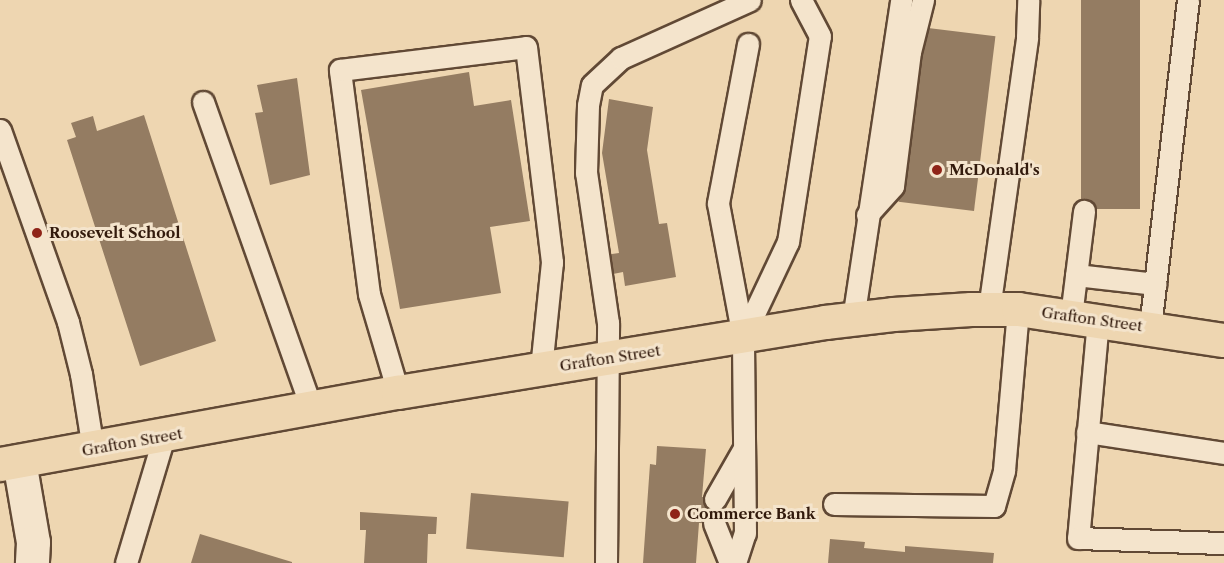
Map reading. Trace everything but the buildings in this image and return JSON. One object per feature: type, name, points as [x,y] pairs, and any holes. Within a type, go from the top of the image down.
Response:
[{"type":"highway","name":"Grafton Street","points":[[10,463],[398,392],[853,319],[932,311],[1003,309],[1224,338]]},
{"type":"street","points":[[10,463],[33,542],[32,563]]},
{"type":"lane","points":[[606,563],[608,323],[586,173],[588,105],[592,85],[621,58],[750,0]]},
{"type":"lane","points":[[743,337],[788,242],[820,36],[801,0]]},
{"type":"lane","points":[[853,319],[901,0]]},
{"type":"lane","points":[[867,216],[893,186],[910,52],[923,0]]},
{"type":"lane","points":[[834,504],[994,506],[1004,470],[1003,309],[1028,37],[1028,0]]},
{"type":"lane","points":[[1150,328],[1188,0]]},
{"type":"lane","points":[[735,563],[745,533],[743,337],[718,203],[748,44]]},
{"type":"lane","points":[[398,392],[369,294],[340,70],[526,47],[552,262],[541,369]]},
{"type":"lane","points":[[203,102],[311,407]]},
{"type":"lane","points":[[0,130],[68,322],[81,375],[93,449]]},
{"type":"lane","points":[[1084,212],[1076,275],[1084,318],[1087,432],[1078,538],[1224,543]]},
{"type":"lane","points":[[1076,275],[1155,284]]},
{"type":"lane","points":[[1087,432],[1224,453]]},
{"type":"lane","points":[[126,563],[164,436]]},
{"type":"lane","points":[[716,500],[744,447]]},
{"type":"lane","points":[[714,523],[730,563]]},
{"type":"place","name":"McDonald's","points":[[937,170]]},
{"type":"place","name":"Roosevelt School","points":[[37,233]]},
{"type":"place","name":"Commerce Bank","points":[[675,514]]}]
